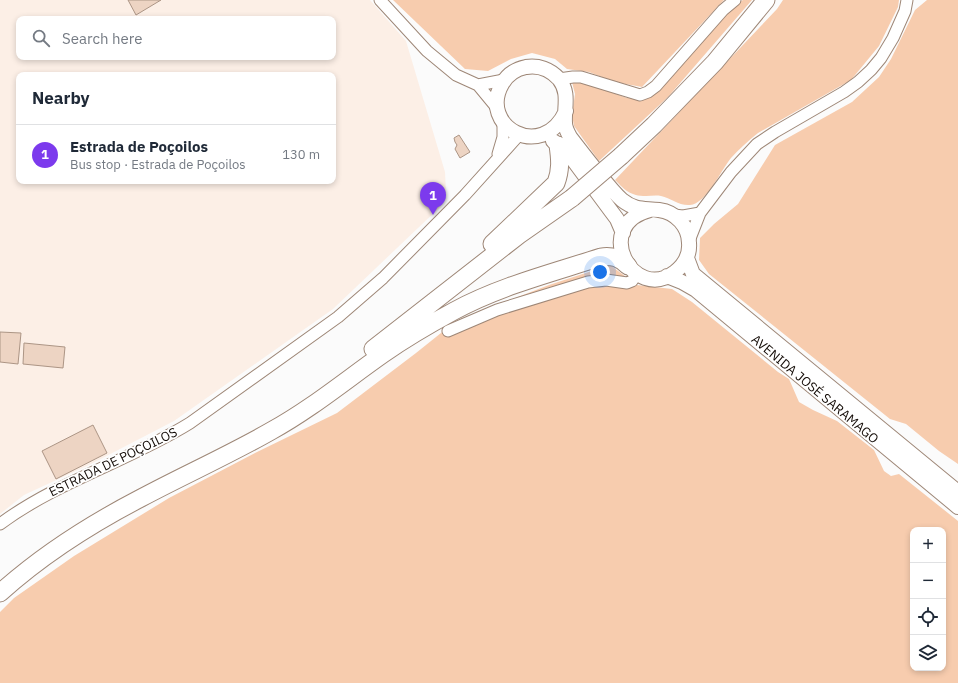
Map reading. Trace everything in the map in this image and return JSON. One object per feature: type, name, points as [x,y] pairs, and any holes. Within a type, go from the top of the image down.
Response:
[{"type":"highway","points":[[0,593],[41,560],[100,520],[141,497],[231,453],[300,414],[381,349],[518,245],[621,156],[654,125],[715,62],[766,0]]},
{"type":"highway","points":[[381,349],[551,189],[556,183],[560,174],[561,166],[558,145]]},
{"type":"highway","points":[[0,581],[59,537],[122,497],[254,430],[381,349],[454,310],[510,287],[601,256],[618,258],[633,270]]},
{"type":"main road","points":[[497,108],[498,94],[504,80],[511,73],[521,68],[531,66],[542,68],[551,72],[559,79],[565,89],[567,100],[565,124],[570,137],[613,191],[630,206],[639,209],[660,210],[674,215],[686,229],[689,241],[687,258],[679,269],[668,276],[661,278],[649,278],[633,270],[625,261],[621,250],[622,233],[617,219],[568,153],[544,135]]},
{"type":"main road","name":"ESTRADA DE POÇOILOS","points":[[497,108],[502,121],[519,135]]},
{"type":"main road","points":[[519,135],[528,137],[544,135],[554,129],[561,121],[566,111]]},
{"type":"main road","points":[[622,233],[633,218],[638,214],[650,210]]},
{"type":"main road","name":"AVENIDA JOSÉ SARAMAGO","points":[[687,258],[692,274],[958,492]]},
{"type":"main road","name":"AVENIDA JOSÉ SARAMAGO","points":[[668,276],[696,290],[958,507]]},
{"type":"street","points":[[380,0],[427,51],[440,63],[456,74],[478,85],[497,108]]},
{"type":"street","points":[[559,79],[581,77],[640,95],[648,92],[656,86],[723,10],[735,0]]},
{"type":"street","points":[[689,241],[700,213],[731,172],[757,144],[858,82],[881,58],[893,38],[906,6],[916,0]]},
{"type":"street","points":[[478,85],[504,80]]},
{"type":"street","name":"ESTRADA DE POÇOILOS","points":[[496,162],[503,137],[502,121]]},
{"type":"street","name":"ESTRADA DE POÇOILOS","points":[[0,524],[16,512],[40,498],[165,438],[196,418],[332,321],[383,278],[496,162],[506,148],[519,135]]},
{"type":"street","points":[[674,215],[683,216],[700,213]]},
{"type":"street","points":[[448,331],[497,310],[588,282],[606,280],[627,283],[632,281],[633,270]]},
{"type":"shaded area","points":[[0,0],[370,0],[406,41],[445,172],[446,192],[439,208],[333,309],[174,421],[91,464],[24,495],[0,514]]},
{"type":"shaded area","points":[[393,0],[724,0],[642,87],[615,82],[589,72],[567,69],[555,59],[532,53],[511,59],[488,71],[465,69]]},
{"type":"shaded area","points":[[743,0],[752,0],[668,97],[599,161],[574,126],[572,115],[575,94],[572,82],[588,84],[627,98],[646,99],[734,5]]},
{"type":"shaded area","points":[[783,0],[899,0],[898,7],[879,46],[851,80],[758,133],[731,158],[713,186],[702,199],[696,203],[686,205],[661,196],[640,196],[632,194],[625,189],[615,180],[777,9]]},
{"type":"shaded area","points":[[927,0],[958,0],[958,464],[939,451],[906,424],[890,419],[709,274],[699,260],[700,238],[738,204],[775,145],[852,102],[879,77],[891,59],[915,10]]},
{"type":"shaded area","points":[[610,265],[637,285],[672,289],[692,302],[778,372],[789,379],[799,402],[837,421],[874,450],[884,471],[891,476],[899,474],[958,521],[958,683],[0,683],[0,612],[14,598],[74,556],[169,498],[257,452],[337,413],[456,321],[549,285]]},
{"type":"building","points":[[128,0],[161,0],[136,15]]},
{"type":"building","points":[[459,135],[470,152],[460,158],[455,149],[457,145],[454,138]]},
{"type":"building","points":[[0,332],[21,333],[18,364],[0,362]]},
{"type":"building","points":[[24,343],[65,347],[63,368],[23,364]]},
{"type":"building","points":[[93,425],[107,453],[56,479],[42,451]]},
{"type":"place","name":"Estrada de Poçoilos","points":[[433,215]]}]
